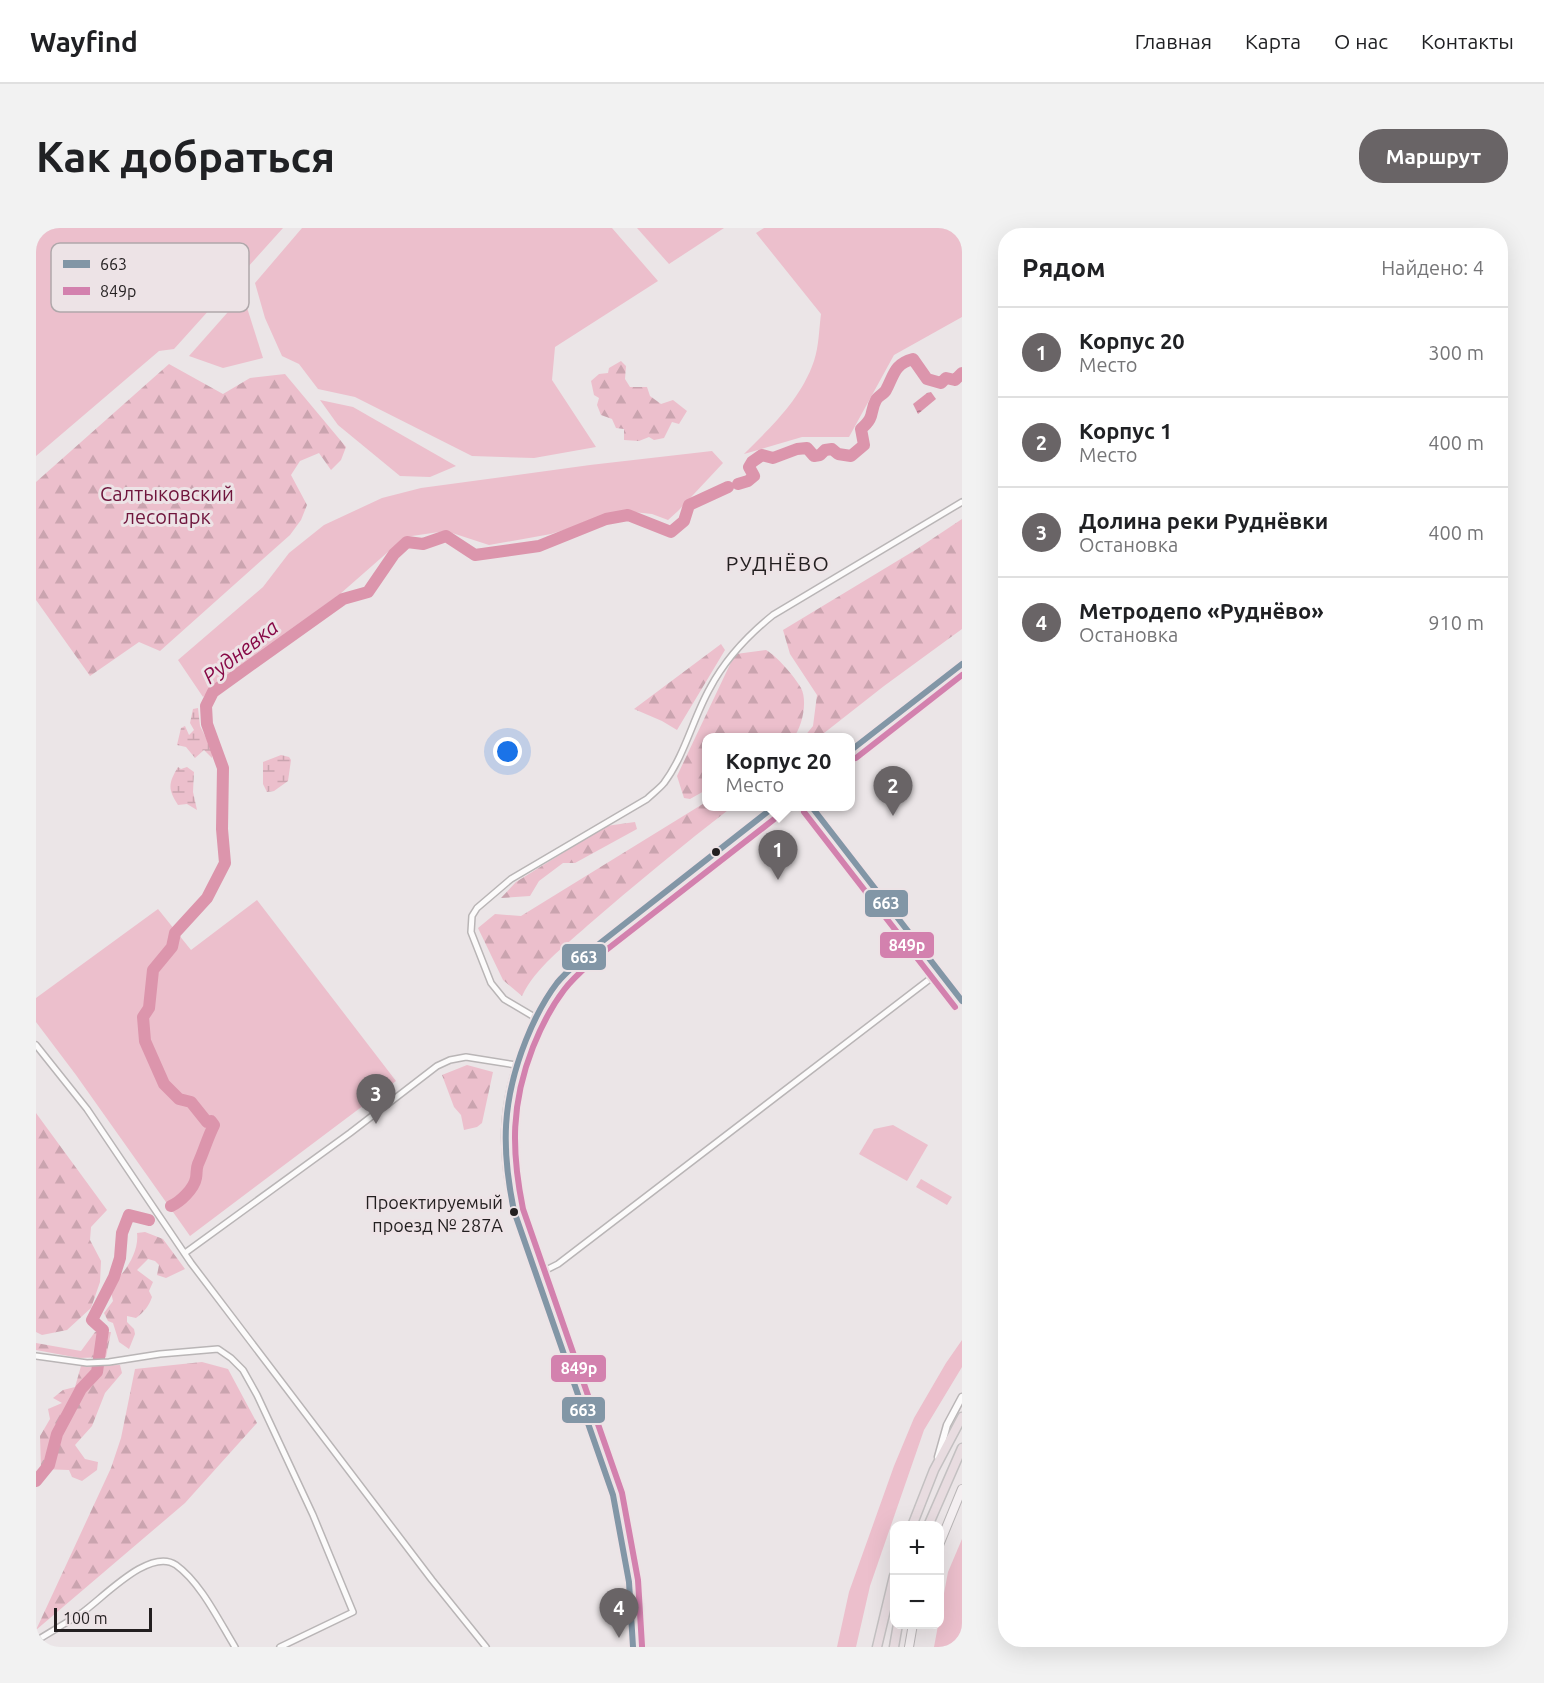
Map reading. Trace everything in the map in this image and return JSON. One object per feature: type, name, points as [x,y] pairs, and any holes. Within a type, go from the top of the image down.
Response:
[{"type":"highway","points":[[914,1521],[934,1470],[962,1417]]},
{"type":"highway","points":[[930,1521],[962,1448]]},
{"type":"highway","points":[[877,1647],[890,1593]]},
{"type":"highway","points":[[894,1647],[897,1629]]},
{"type":"main road","points":[[944,1533],[962,1489]]},
{"type":"main road","points":[[909,1647],[913,1629]]},
{"type":"street","points":[[536,1018],[504,999],[491,983],[472,938],[470,923],[477,909],[511,879],[647,799],[663,784],[709,689],[727,660],[750,634],[773,615],[962,502]]},
{"type":"street","points":[[855,747],[962,664]]},
{"type":"street","points":[[633,1647],[629,1582],[613,1495],[514,1211],[505,1168],[505,1122],[508,1093],[516,1065],[536,1018],[562,978],[590,951],[771,811]]},
{"type":"street","points":[[814,811],[962,1001]]},
{"type":"street","points":[[536,1275],[558,1264],[939,972]]},
{"type":"street","points":[[36,1045],[87,1109],[184,1253],[425,1571],[486,1647]]},
{"type":"street","points":[[184,1253],[349,1134],[437,1066],[450,1060],[466,1057],[516,1065]]},
{"type":"street","points":[[36,1356],[87,1363],[218,1349],[243,1370],[274,1429],[353,1612],[280,1647]]},
{"type":"street","points":[[934,1470],[947,1425],[962,1397]]},
{"type":"street","points":[[36,1641],[83,1612],[140,1568],[157,1561],[167,1561],[176,1565],[193,1581],[235,1647]]},
{"type":"green space","points":[[36,228],[283,228],[249,266],[249,243],[51,243],[51,312],[207,312],[174,349],[159,351],[36,456]]},
{"type":"green space","points":[[302,228],[612,228],[658,281],[555,347],[552,380],[596,447],[534,458],[472,456],[355,397],[318,389],[299,364],[282,356],[265,318],[255,283]]},
{"type":"green space","points":[[637,228],[724,228],[669,264]]},
{"type":"green space","points":[[764,228],[962,228],[962,317],[894,355],[849,437],[802,437],[744,454],[785,411],[802,388],[816,355],[821,314],[756,233]]},
{"type":"green space","points":[[228,312],[248,312],[263,358],[223,368],[189,356]]},
{"type":"green space","points":[[621,361],[626,366],[625,379],[630,387],[647,387],[650,396],[661,404],[673,400],[687,411],[679,424],[672,422],[664,438],[624,440],[624,429],[616,428],[612,419],[601,415],[597,405],[599,398],[594,395],[591,381],[599,374],[608,373],[609,368]]},
{"type":"green space","name":"Салтыковский лесопарк","points":[[169,364],[223,394],[250,378],[285,374],[346,447],[341,460],[331,470],[319,453],[300,461],[291,475],[307,505],[301,520],[290,535],[160,651],[139,642],[90,676],[36,600],[36,482]]},
{"type":"green space","points":[[320,400],[353,407],[456,466],[430,477],[400,476],[338,425]]},
{"type":"green space","points":[[712,451],[723,463],[668,520],[652,514],[624,511],[551,534],[489,545],[446,531],[405,537],[340,594],[229,673],[203,697],[178,660],[263,587],[289,553],[324,525],[382,498],[421,488]]},
{"type":"green space","points":[[962,519],[962,629],[824,733],[807,733],[813,726],[817,695],[790,654],[783,630]]},
{"type":"green space","points":[[721,644],[725,650],[677,730],[634,709]]},
{"type":"green space","points":[[766,650],[790,673],[803,693],[803,714],[799,728],[796,733],[702,733],[702,792],[690,799],[684,798],[677,776],[736,654]]},
{"type":"green space","points":[[198,708],[200,726],[212,750],[212,758],[204,750],[195,758],[186,747],[177,745],[181,728],[185,726],[189,735],[194,730],[190,723],[193,709]]},
{"type":"green space","points":[[281,755],[291,760],[288,781],[274,791],[267,792],[263,784],[263,762]]},
{"type":"green space","points":[[178,767],[181,769],[187,767],[194,772],[193,792],[197,810],[187,804],[178,805],[172,795],[170,786]]},
{"type":"green space","points":[[702,804],[702,811],[727,811],[641,880],[560,950],[535,976],[522,996],[503,980],[478,928],[495,914],[521,916]]},
{"type":"green space","points":[[635,822],[637,829],[575,863],[563,863],[539,881],[530,896],[501,898],[516,882],[606,826]]},
{"type":"green space","points":[[257,900],[396,1081],[190,1236],[36,1022],[36,998],[158,909],[191,950]]},
{"type":"green space","points":[[467,1065],[493,1072],[482,1123],[477,1127],[464,1130],[461,1115],[454,1107],[442,1075]]},
{"type":"green space","points":[[36,1113],[107,1210],[91,1227],[90,1240],[101,1261],[100,1282],[91,1308],[67,1330],[42,1335],[36,1332]]},
{"type":"green space","points":[[893,1125],[928,1145],[907,1181],[859,1154],[874,1129]]},
{"type":"green space","points":[[921,1179],[952,1197],[947,1205],[916,1187]]},
{"type":"green space","points":[[145,1232],[163,1239],[185,1269],[166,1278],[157,1275],[159,1265],[148,1259],[137,1270],[153,1282],[149,1291],[152,1297],[146,1309],[136,1318],[127,1316],[127,1322],[134,1329],[135,1334],[129,1349],[119,1342],[113,1323],[108,1321],[104,1313],[113,1301],[111,1292],[117,1280],[133,1256],[137,1245],[137,1233]]},
{"type":"green space","points":[[95,1332],[111,1332],[106,1357],[79,1358],[36,1350],[36,1343],[81,1351]]},
{"type":"green space","points":[[962,1340],[962,1367],[924,1430],[892,1521],[890,1521],[890,1528],[870,1586],[856,1647],[837,1647],[849,1592],[894,1466],[914,1418]]},
{"type":"green space","points":[[202,1362],[228,1369],[257,1423],[185,1503],[36,1630],[111,1468],[121,1438],[135,1369]]},
{"type":"green space","points":[[120,1365],[122,1373],[105,1393],[92,1426],[75,1445],[85,1459],[98,1462],[97,1470],[82,1481],[72,1477],[69,1470],[41,1469],[40,1436],[50,1419],[48,1409],[62,1403],[53,1398],[63,1390],[75,1387],[81,1366]]},
{"type":"green space","points":[[962,1539],[962,1647],[934,1647],[937,1629],[944,1629],[944,1593],[948,1572]]},
{"type":"water","points":[[931,392],[936,399],[918,414],[913,404]]},
{"type":"waterway","name":"Рудневка","points":[[738,484],[754,476],[749,467],[762,455],[773,458],[797,449],[807,448],[814,456],[832,449],[838,454],[851,456],[864,445],[861,429],[870,418],[876,400],[885,391],[898,367],[907,361],[913,359],[927,379],[941,383],[946,378],[955,380],[962,373]]},
{"type":"waterway","name":"Рудневка","points":[[171,1206],[193,1186],[198,1164],[214,1125],[211,1121],[207,1122],[191,1102],[179,1099],[164,1084],[145,1041],[143,1017],[149,1008],[153,970],[172,947],[175,933],[207,898],[225,863],[222,829],[223,768],[207,724],[206,706],[213,692],[343,599],[368,592],[394,554],[407,542],[423,544],[446,536],[475,555],[539,546],[606,519],[628,515],[671,532],[684,521],[689,505],[728,487]]},
{"type":"waterway","name":"Рудневка","points":[[36,1481],[49,1465],[57,1434],[81,1389],[97,1372],[103,1330],[92,1320],[114,1277],[120,1258],[122,1233],[129,1215],[149,1220]]},
{"type":"transit line","name":"663","points":[[855,747],[962,664]]},
{"type":"transit line","name":"849р","points":[[856,758],[962,675]]},
{"type":"transit line","name":"663","points":[[633,1647],[629,1582],[613,1495],[514,1211],[507,1166],[508,1104],[518,1062],[529,1033],[544,1003],[561,979],[590,951],[769,811]]},
{"type":"transit line","name":"663","points":[[815,811],[962,1001]]},
{"type":"transit line","name":"849р","points":[[804,812],[955,1007]]},
{"type":"transit line","name":"849р","points":[[642,1646],[638,1580],[622,1493],[523,1209],[515,1147],[520,1088],[536,1040],[555,1003],[571,981],[596,958],[782,813]]},
{"type":"place","name":"Корпус 1","points":[[893,816]]},
{"type":"place","name":"Корпус 20","points":[[778,880]]},
{"type":"place","name":"Долина реки Руднёвки","points":[[376,1124]]},
{"type":"place","name":"Проектируемый проезд № 287А","points":[[514,1212]]},
{"type":"place","name":"Метродепо «Руднёво»","points":[[619,1638]]},
{"type":"district","name":"РУДНЁВО","points":[[778,563]]}]
